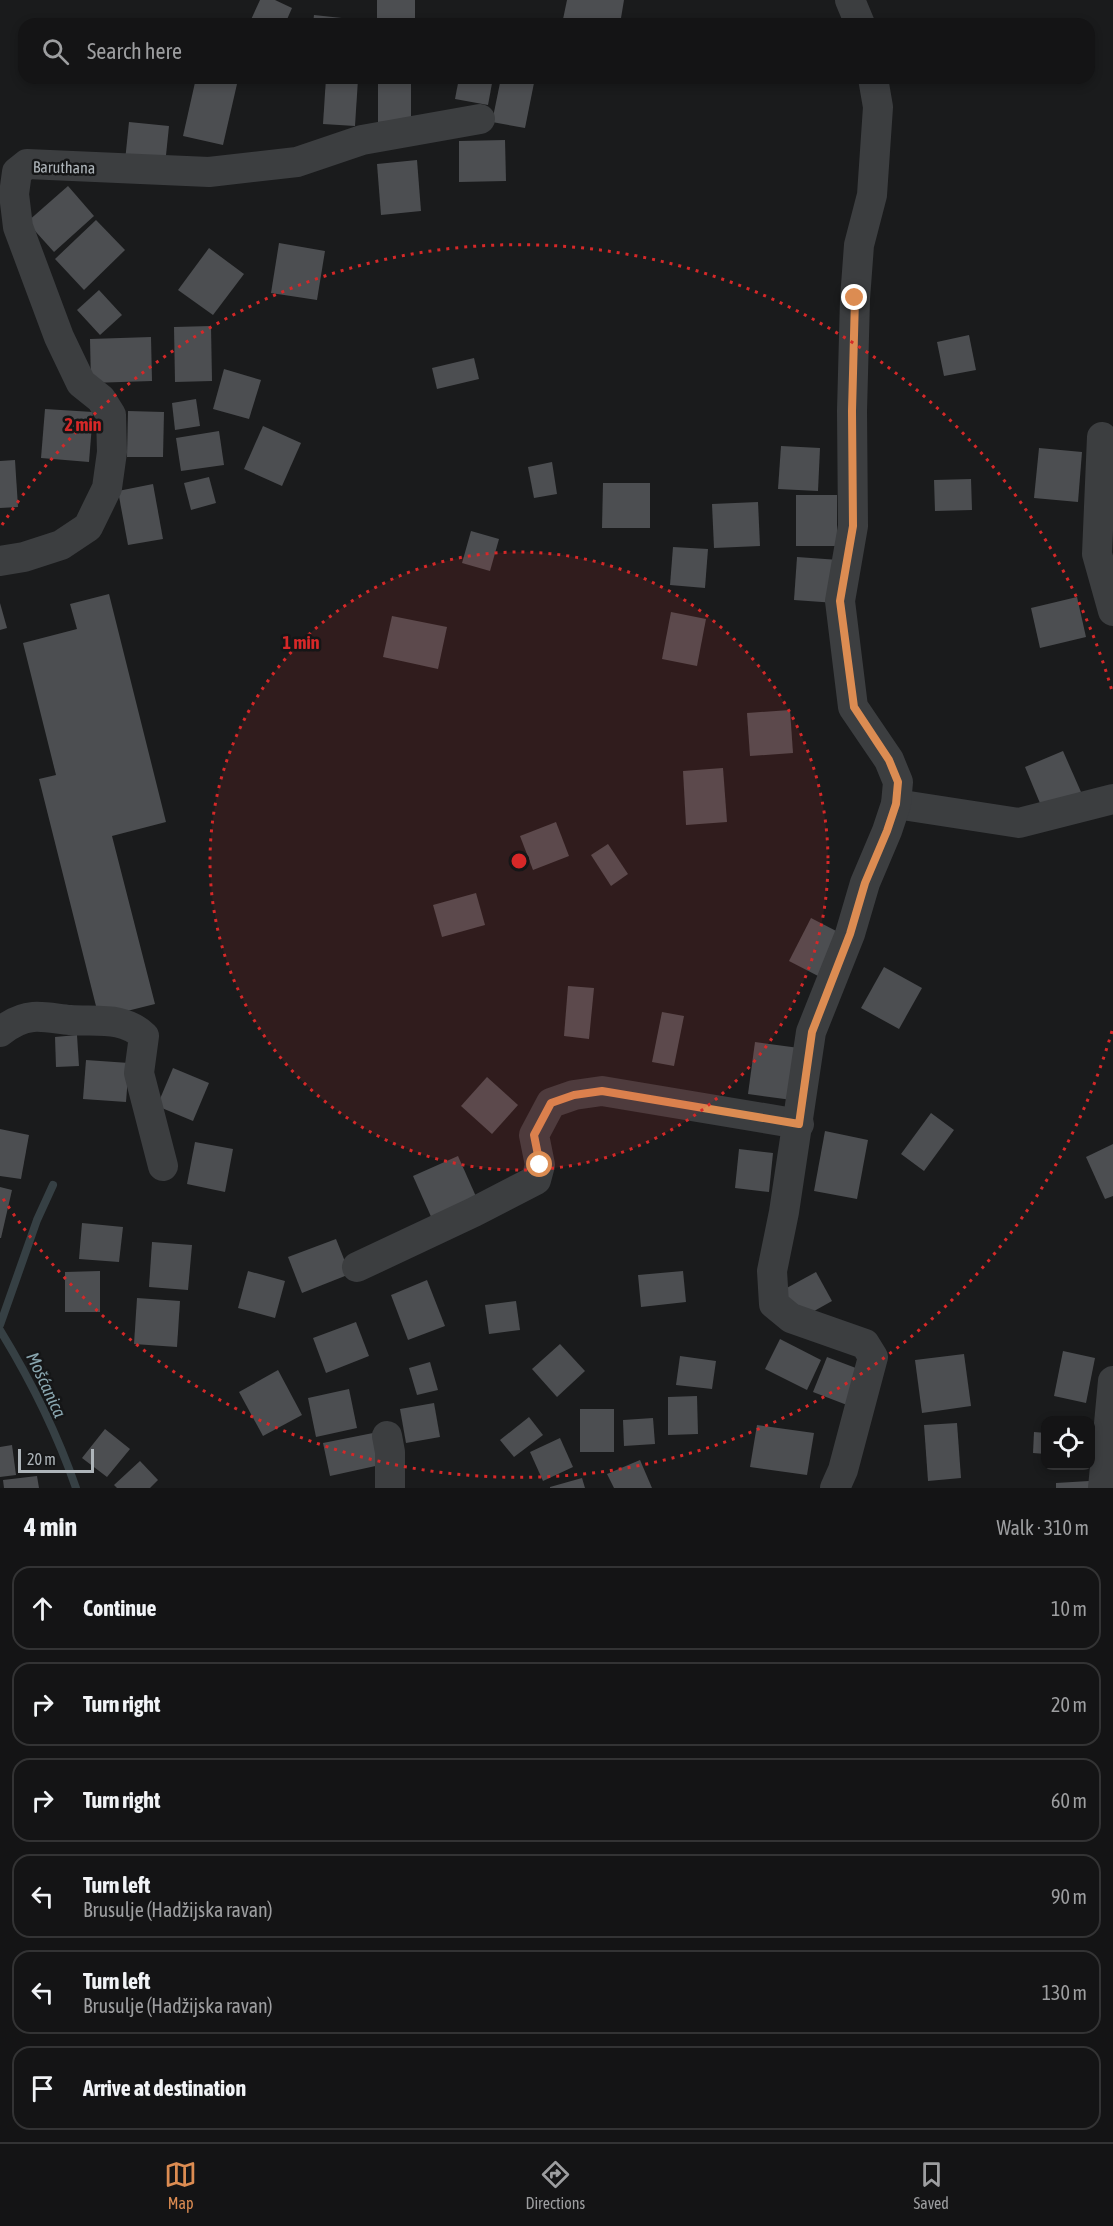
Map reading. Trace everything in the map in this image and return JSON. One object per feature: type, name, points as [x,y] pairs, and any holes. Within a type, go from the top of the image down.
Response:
[{"type":"street","points":[[850,0],[858,18]]},
{"type":"street","points":[[835,1488],[843,1470],[873,1357],[865,1344],[791,1318],[774,1304],[772,1271],[799,1124],[812,1032],[850,934],[865,883],[887,831],[896,804],[898,782],[889,760],[854,707],[840,601],[853,526],[852,411],[855,298],[859,245],[872,195],[878,107],[874,84]]},
{"type":"street","name":"Baruthana","points":[[0,561],[24,557],[61,545],[88,527],[107,489],[112,452],[111,415],[101,399],[81,383],[59,338],[18,227],[14,194],[17,172],[27,164],[209,171],[297,162],[362,140],[480,119]]},
{"type":"street","points":[[1102,436],[1096,554],[1113,611]]},
{"type":"street","points":[[896,804],[1019,823],[1113,799]]},
{"type":"street","points":[[0,1032],[11,1023],[33,1017],[86,1021],[106,1020],[136,1028],[144,1036],[140,1073],[163,1166]]},
{"type":"street","points":[[357,1267],[536,1180],[540,1165],[534,1135],[551,1103],[574,1095],[602,1091],[799,1124]]},
{"type":"street","points":[[1103,1488],[1113,1381]]},
{"type":"street","points":[[387,1436],[390,1452],[390,1488]]},
{"type":"building","points":[[260,0],[275,0],[292,8],[288,18],[252,18]]},
{"type":"building","points":[[377,0],[415,0],[415,18],[377,18]]},
{"type":"building","points":[[567,0],[624,0],[621,18],[563,18]]},
{"type":"building","points":[[314,15],[342,18],[314,18]]},
{"type":"building","points":[[195,84],[237,84],[223,145],[183,136]]},
{"type":"building","points":[[326,84],[358,84],[355,126],[323,124]]},
{"type":"building","points":[[378,84],[411,84],[411,121],[378,122]]},
{"type":"building","points":[[458,84],[492,84],[488,105],[455,99]]},
{"type":"building","points":[[500,84],[534,84],[525,128],[492,122]]},
{"type":"building","points":[[129,122],[169,126],[165,165],[125,161]]},
{"type":"building","points":[[505,140],[506,181],[459,182],[459,141]]},
{"type":"building","points":[[417,160],[421,211],[381,215],[377,164]]},
{"type":"building","points":[[68,186],[94,216],[54,252],[27,222]]},
{"type":"building","points":[[96,220],[125,250],[84,290],[55,259]]},
{"type":"building","points":[[279,243],[325,251],[317,300],[271,293]]},
{"type":"building","points":[[209,248],[244,274],[213,315],[178,290]]},
{"type":"building","points":[[99,290],[122,315],[100,335],[77,310]]},
{"type":"building","points":[[211,326],[212,381],[175,382],[174,327]]},
{"type":"building","points":[[969,335],[976,370],[944,376],[937,342]]},
{"type":"building","points":[[151,337],[152,381],[91,383],[90,339]]},
{"type":"building","points":[[474,358],[479,379],[437,389],[432,368]]},
{"type":"building","points":[[224,369],[261,380],[249,419],[213,409]]},
{"type":"building","points":[[196,399],[200,426],[175,430],[172,403]]},
{"type":"building","points":[[45,409],[93,412],[89,462],[41,458]]},
{"type":"building","points":[[128,411],[164,412],[163,457],[127,457]]},
{"type":"building","points":[[263,426],[301,443],[282,486],[244,469]]},
{"type":"building","points":[[219,431],[224,465],[181,471],[176,438]]},
{"type":"building","points":[[781,446],[820,448],[818,491],[778,489]]},
{"type":"building","points":[[1039,448],[1082,452],[1078,502],[1034,498]]},
{"type":"building","points":[[15,460],[18,507],[0,508],[0,461]]},
{"type":"building","points":[[552,462],[557,494],[534,498],[528,467]]},
{"type":"building","points":[[209,477],[216,503],[191,510],[184,483]]},
{"type":"building","points":[[971,479],[972,510],[935,511],[934,480]]},
{"type":"building","points":[[603,483],[650,483],[650,528],[602,528]]},
{"type":"building","points":[[153,484],[163,539],[128,545],[118,491]]},
{"type":"building","points":[[796,495],[837,495],[837,546],[796,546]]},
{"type":"building","points":[[758,502],[760,546],[714,548],[712,504]]},
{"type":"building","points":[[471,531],[499,539],[490,571],[462,563]]},
{"type":"building","points":[[673,547],[708,549],[705,588],[670,585]]},
{"type":"building","points":[[797,557],[839,560],[836,603],[794,600]]},
{"type":"building","points":[[109,594],[166,822],[112,836],[155,1004],[99,1018],[39,779],[56,775],[23,643],[77,629],[70,604]]},
{"type":"building","points":[[1077,597],[1086,637],[1040,648],[1031,608]]},
{"type":"building","points":[[0,603],[7,628],[0,630]]},
{"type":"building","points":[[671,612],[706,619],[697,666],[662,659]]},
{"type":"building","points":[[392,616],[447,627],[438,669],[383,657]]},
{"type":"building","points":[[790,710],[793,753],[750,756],[747,713]]},
{"type":"building","points":[[1063,751],[1081,792],[1042,808],[1025,767]]},
{"type":"building","points":[[723,768],[727,822],[686,825],[683,771]]},
{"type":"building","points":[[556,822],[569,856],[533,870],[520,836]]},
{"type":"building","points":[[608,844],[628,874],[611,886],[591,855]]},
{"type":"building","points":[[476,893],[485,925],[442,937],[433,905]]},
{"type":"building","points":[[811,918],[842,934],[820,977],[789,961]]},
{"type":"building","points":[[884,967],[922,988],[899,1029],[861,1008]]},
{"type":"building","points":[[568,986],[594,988],[589,1039],[564,1036]]},
{"type":"building","points":[[662,1012],[684,1016],[674,1066],[652,1062]]},
{"type":"building","points":[[77,1035],[79,1066],[56,1067],[55,1037]]},
{"type":"building","points":[[755,1042],[799,1048],[792,1100],[748,1094]]},
{"type":"building","points":[[86,1060],[129,1063],[126,1102],[83,1099]]},
{"type":"building","points":[[173,1068],[209,1083],[193,1121],[157,1106]]},
{"type":"building","points":[[487,1077],[518,1105],[492,1134],[461,1106]]},
{"type":"building","points":[[931,1113],[954,1130],[924,1171],[901,1154]]},
{"type":"building","points":[[0,1129],[29,1135],[21,1179],[0,1176]]},
{"type":"building","points":[[825,1131],[868,1140],[857,1199],[814,1191]]},
{"type":"building","points":[[195,1142],[233,1149],[225,1192],[187,1184]]},
{"type":"building","points":[[1113,1144],[1113,1196],[1105,1199],[1086,1157]]},
{"type":"building","points":[[739,1149],[773,1153],[769,1192],[735,1188]]},
{"type":"building","points":[[458,1156],[478,1201],[433,1221],[413,1176]]},
{"type":"building","points":[[0,1187],[12,1190],[1,1238],[0,1238]]},
{"type":"building","points":[[82,1223],[123,1227],[119,1262],[79,1259]]},
{"type":"building","points":[[336,1239],[350,1274],[302,1293],[288,1257]]},
{"type":"building","points":[[152,1242],[192,1245],[188,1290],[149,1287]]},
{"type":"building","points":[[100,1271],[100,1312],[65,1312],[65,1272]]},
{"type":"building","points":[[248,1271],[285,1281],[275,1318],[238,1308]]},
{"type":"building","points":[[683,1271],[686,1302],[641,1307],[638,1275]]},
{"type":"building","points":[[816,1272],[832,1301],[800,1319],[783,1290]]},
{"type":"building","points":[[427,1280],[445,1326],[408,1340],[391,1295]]},
{"type":"building","points":[[137,1298],[180,1301],[177,1347],[134,1344]]},
{"type":"building","points":[[516,1301],[520,1330],[489,1334],[485,1305]]},
{"type":"building","points":[[356,1322],[369,1356],[326,1373],[313,1338]]},
{"type":"building","points":[[780,1339],[821,1360],[807,1390],[765,1369]]},
{"type":"building","points":[[560,1344],[585,1371],[557,1397],[532,1369]]},
{"type":"building","points":[[1063,1351],[1095,1358],[1086,1403],[1054,1396]]},
{"type":"building","points":[[964,1354],[971,1406],[922,1413],[915,1360]]},
{"type":"building","points":[[680,1356],[716,1361],[712,1389],[676,1385]]},
{"type":"building","points":[[827,1357],[861,1370],[847,1405],[813,1392]]},
{"type":"building","points":[[430,1362],[438,1390],[417,1395],[409,1368]]},
{"type":"building","points":[[278,1370],[302,1415],[263,1436],[239,1392]]},
{"type":"building","points":[[349,1389],[357,1428],[316,1437],[308,1398]]},
{"type":"building","points":[[697,1396],[698,1434],[668,1435],[668,1397]]},
{"type":"building","points":[[434,1403],[440,1437],[406,1443],[400,1409]]},
{"type":"building","points":[[580,1409],[614,1409],[614,1452],[580,1452]]},
{"type":"building","points":[[529,1417],[543,1435],[514,1457],[500,1440]]},
{"type":"building","points":[[653,1418],[655,1444],[624,1446],[623,1420]]},
{"type":"building","points":[[957,1423],[961,1478],[928,1481],[924,1425]]},
{"type":"building","points":[[757,1425],[814,1433],[807,1475],[750,1467]]},
{"type":"building","points":[[105,1429],[130,1449],[107,1477],[82,1458]]},
{"type":"building","points":[[1034,1432],[1041,1433],[1041,1454],[1033,1453]]},
{"type":"building","points":[[373,1433],[380,1465],[330,1476],[323,1443]]},
{"type":"building","points":[[560,1438],[573,1467],[543,1481],[530,1452]]},
{"type":"building","points":[[12,1445],[16,1475],[0,1477],[0,1447]]},
{"type":"building","points":[[640,1460],[652,1488],[614,1488],[607,1474]]},
{"type":"building","points":[[140,1461],[158,1480],[150,1488],[117,1488],[114,1485]]},
{"type":"building","points":[[37,1476],[39,1488],[4,1488],[3,1480]]},
{"type":"building","points":[[582,1478],[585,1488],[550,1488],[550,1487]]},
{"type":"building","points":[[1089,1481],[1089,1488],[1056,1488],[1056,1483]]},
{"type":"waterway","name":"Mošćanica","points":[[0,1325],[37,1220],[53,1185]]},
{"type":"waterway","name":"Mošćanica","points":[[0,1330],[42,1407],[76,1488]]},
{"type":"route","points":[[540,1165],[534,1135],[551,1103],[574,1095],[602,1091],[799,1124],[812,1032],[850,934],[865,883],[887,831],[896,804],[898,782],[889,760],[854,707],[840,601],[853,526],[852,411],[855,298]]}]
